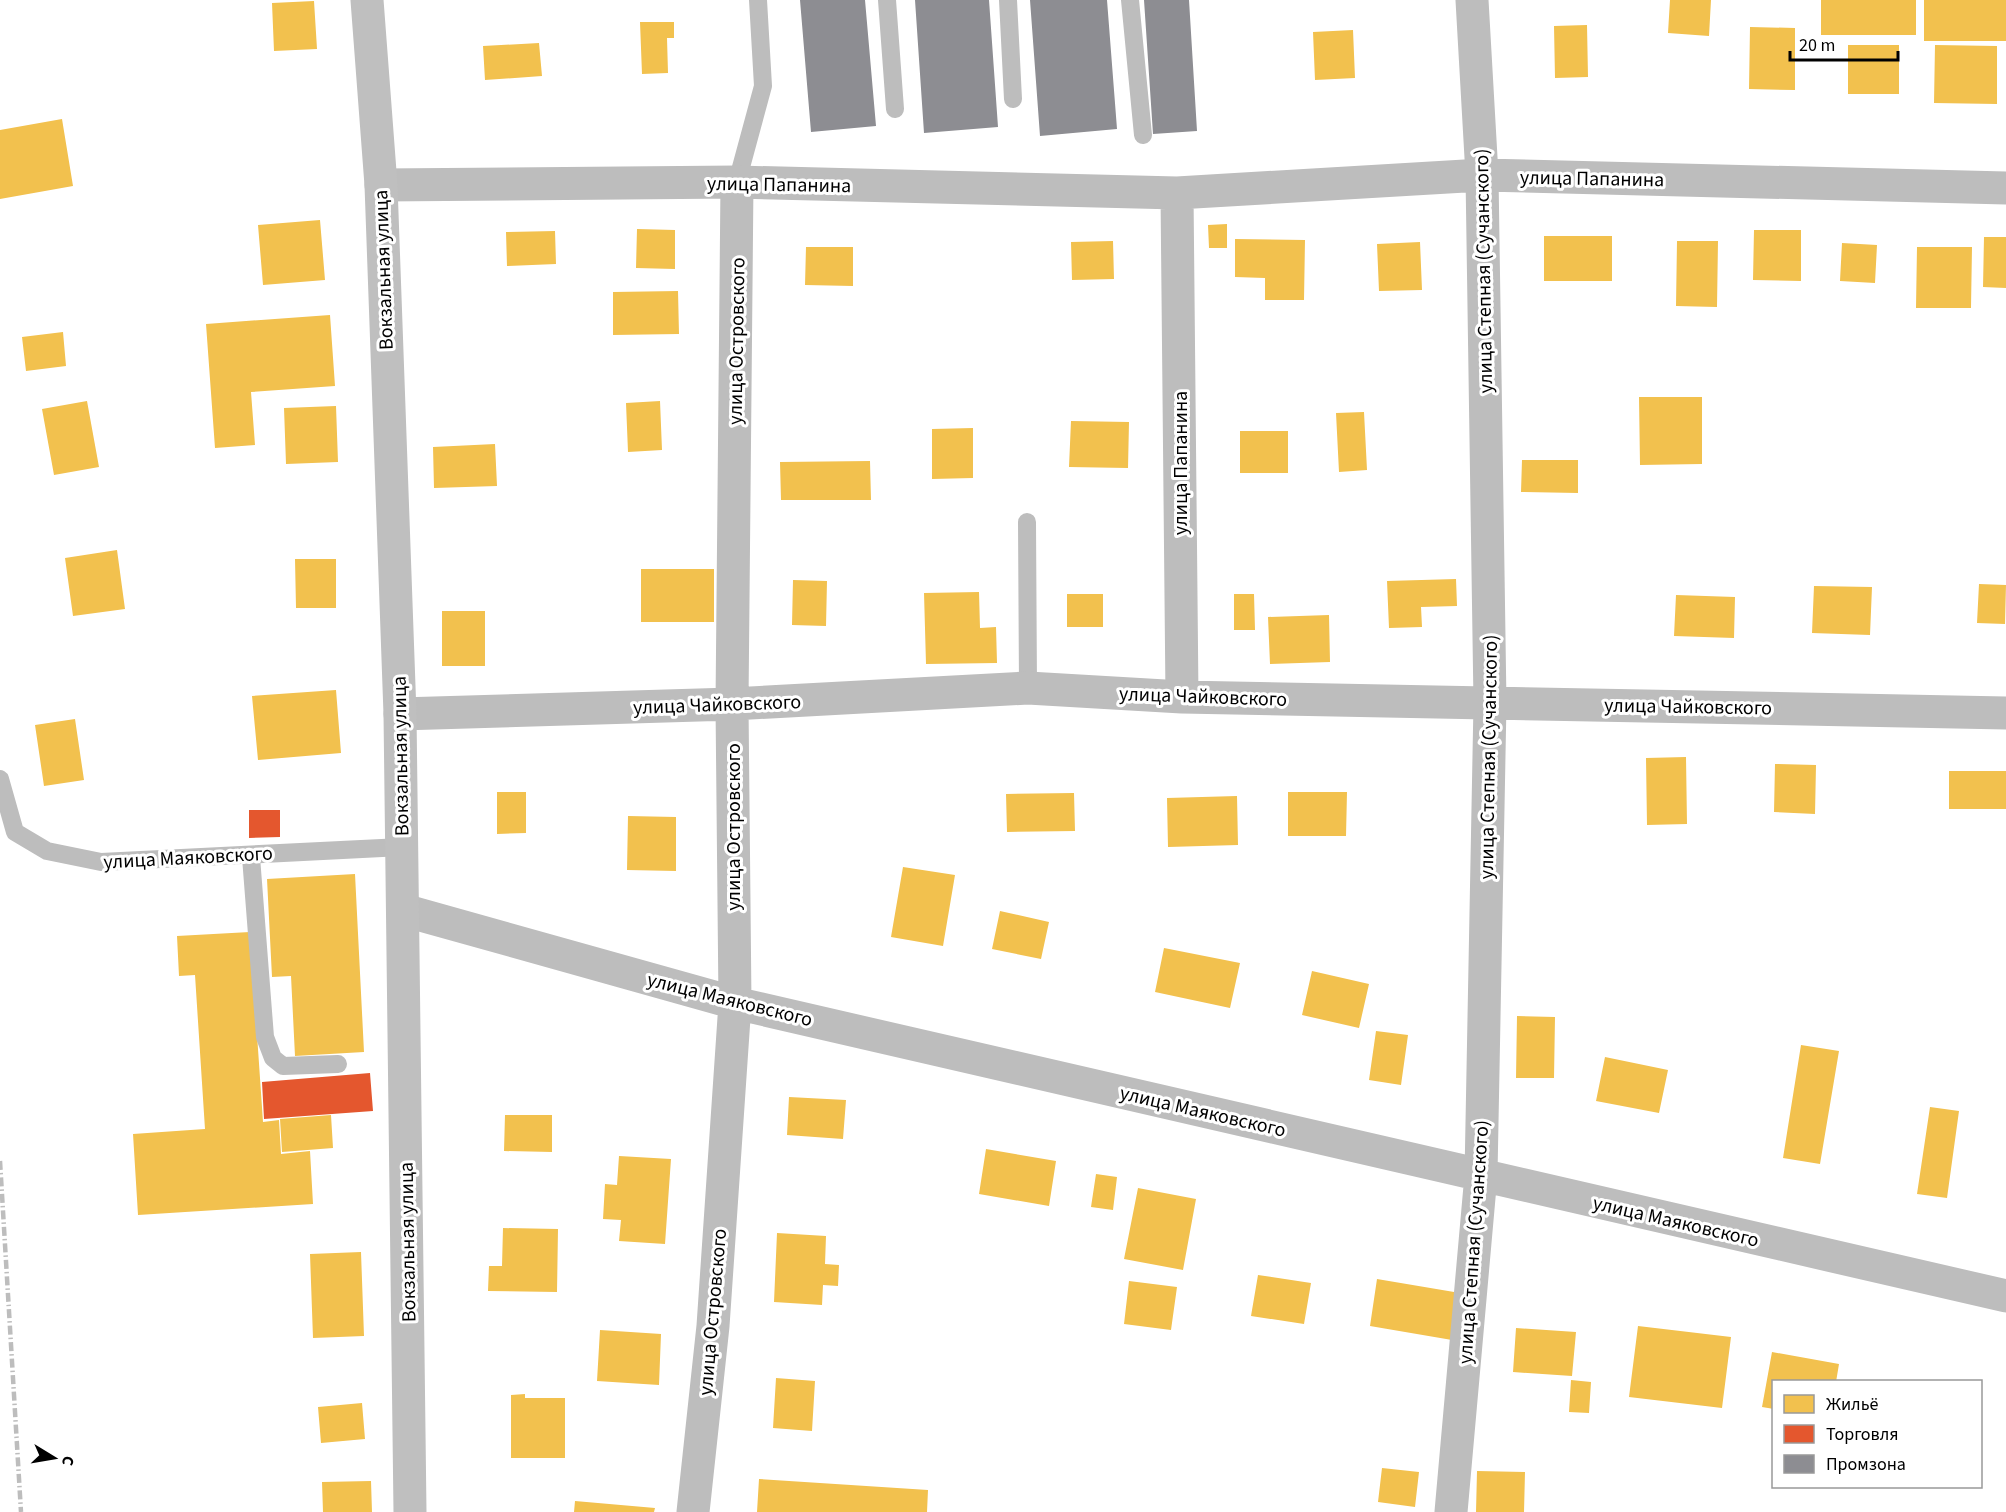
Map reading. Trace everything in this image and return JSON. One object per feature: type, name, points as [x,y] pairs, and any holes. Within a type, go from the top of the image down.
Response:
[{"type":"main road","name":"Вокзальная улица","points":[[367,0],[381,185],[400,714],[410,1512]]},
{"type":"street","name":"улица Степная (Сучанского)","points":[[1451,1512],[1481,1175],[1490,703],[1482,176],[1472,0]]},
{"type":"street","name":"улица Папанина","points":[[381,185],[737,182],[1178,193],[1482,176],[2006,188]]},
{"type":"street","name":"улица Островского","points":[[693,1512],[713,1326],[735,1003],[732,704],[737,182]]},
{"type":"street","name":"улица Папанина","points":[[1178,193],[1182,697]]},
{"type":"street","name":"улица Чайковского","points":[[400,714],[732,704],[1028,688],[1182,697],[2006,712]]},
{"type":"street","name":"улица Маяковского","points":[[403,910],[735,1003],[2006,1296]]},
{"type":"lane","name":"улица Островского","points":[[737,182],[763,86],[758,0]]},
{"type":"lane","points":[[887,0],[895,109]]},
{"type":"lane","points":[[1008,0],[1013,99]]},
{"type":"lane","points":[[1130,0],[1143,135]]},
{"type":"lane","points":[[1027,522],[1028,688]]},
{"type":"lane","name":"улица Маяковского","points":[[0,779],[3,799],[15,832],[47,851],[101,862],[251,857],[277,853],[402,847]]},
{"type":"lane","points":[[251,857],[265,1037],[273,1058],[283,1066],[338,1064]]},
{"type":"building: Жильё","points":[[1670,0],[1711,0],[1709,36],[1668,33]]},
{"type":"building: Жильё","points":[[1821,0],[1916,0],[1916,35],[1821,35]]},
{"type":"building: Жильё","points":[[1924,0],[2006,0],[2006,41],[1924,41]]},
{"type":"building: Жильё","points":[[314,1],[317,49],[274,51],[272,3]]},
{"type":"building: Жильё","points":[[640,22],[674,22],[674,38],[667,38],[668,73],[642,74]]},
{"type":"building: Жильё","points":[[1587,25],[1588,77],[1555,78],[1554,26]]},
{"type":"building: Жильё","points":[[1750,27],[1795,28],[1795,90],[1749,89]]},
{"type":"building: Жильё","points":[[1353,30],[1355,78],[1315,80],[1313,32]]},
{"type":"building: Жильё","points":[[539,43],[542,76],[485,80],[483,46]]},
{"type":"building: Жильё","points":[[1848,45],[1899,45],[1899,94],[1848,94]]},
{"type":"building: Жильё","points":[[1935,45],[1997,46],[1997,104],[1934,103]]},
{"type":"building: Жильё","points":[[62,119],[73,186],[0,199],[0,130]]},
{"type":"building: Жильё","points":[[320,220],[325,280],[263,285],[258,225]]},
{"type":"building: Жильё","points":[[1227,224],[1227,248],[1209,248],[1208,225]]},
{"type":"building: Жильё","points":[[637,229],[675,230],[675,269],[636,268]]},
{"type":"building: Жильё","points":[[1754,230],[1801,230],[1801,281],[1753,280]]},
{"type":"building: Жильё","points":[[555,231],[556,264],[507,266],[506,232]]},
{"type":"building: Жильё","points":[[1544,236],[1612,236],[1612,281],[1544,281]]},
{"type":"building: Жильё","points":[[1984,237],[2006,237],[2006,288],[1983,287]]},
{"type":"building: Жильё","points":[[1235,239],[1305,240],[1304,300],[1265,300],[1265,278],[1235,277]]},
{"type":"building: Жильё","points":[[1113,241],[1114,279],[1072,280],[1071,242]]},
{"type":"building: Жильё","points":[[1677,241],[1718,241],[1717,307],[1676,306]]},
{"type":"building: Жильё","points":[[1420,242],[1422,290],[1379,291],[1377,244]]},
{"type":"building: Жильё","points":[[1842,243],[1877,245],[1875,283],[1840,281]]},
{"type":"building: Жильё","points":[[806,247],[853,247],[853,286],[805,285]]},
{"type":"building: Жильё","points":[[1917,247],[1972,247],[1971,308],[1916,308]]},
{"type":"building: Жильё","points":[[678,291],[679,334],[613,335],[613,292]]},
{"type":"building: Жильё","points":[[330,315],[335,386],[251,392],[255,445],[215,448],[206,324]]},
{"type":"building: Жильё","points":[[63,332],[66,366],[26,371],[22,337]]},
{"type":"building: Жильё","points":[[1639,397],[1702,397],[1702,464],[1640,465]]},
{"type":"building: Жильё","points":[[87,401],[99,467],[54,475],[42,409]]},
{"type":"building: Жильё","points":[[660,401],[662,450],[628,452],[626,403]]},
{"type":"building: Жильё","points":[[336,406],[338,462],[286,464],[284,408]]},
{"type":"building: Жильё","points":[[1364,412],[1367,470],[1339,472],[1336,413]]},
{"type":"building: Жильё","points":[[1071,421],[1129,422],[1128,468],[1069,467]]},
{"type":"building: Жильё","points":[[973,428],[973,478],[932,479],[932,429]]},
{"type":"building: Жильё","points":[[1240,431],[1288,431],[1288,473],[1240,473]]},
{"type":"building: Жильё","points":[[495,444],[497,486],[434,488],[433,447]]},
{"type":"building: Жильё","points":[[1522,460],[1578,460],[1578,493],[1521,492]]},
{"type":"building: Жильё","points":[[870,461],[871,500],[781,500],[780,462]]},
{"type":"building: Жильё","points":[[117,550],[125,609],[73,616],[65,558]]},
{"type":"building: Жильё","points":[[295,559],[336,559],[336,608],[296,608]]},
{"type":"building: Жильё","points":[[641,569],[714,569],[714,622],[641,622]]},
{"type":"building: Жильё","points":[[1456,579],[1457,606],[1421,607],[1422,627],[1389,628],[1387,581]]},
{"type":"building: Жильё","points":[[793,580],[827,581],[826,626],[792,625]]},
{"type":"building: Жильё","points":[[1979,584],[2006,585],[2005,624],[1977,623]]},
{"type":"building: Жильё","points":[[1814,586],[1872,587],[1870,635],[1812,633]]},
{"type":"building: Жильё","points":[[979,592],[980,628],[996,627],[997,663],[926,664],[924,593]]},
{"type":"building: Жильё","points":[[1067,594],[1103,594],[1103,627],[1067,627]]},
{"type":"building: Жильё","points":[[1234,594],[1254,594],[1255,630],[1234,630]]},
{"type":"building: Жильё","points":[[1676,595],[1735,597],[1734,638],[1674,636]]},
{"type":"building: Жильё","points":[[442,611],[485,611],[485,666],[442,666]]},
{"type":"building: Жильё","points":[[1329,615],[1330,662],[1270,664],[1268,617]]},
{"type":"building: Жильё","points":[[336,690],[341,753],[258,760],[252,696]]},
{"type":"building: Жильё","points":[[75,719],[84,780],[44,786],[35,725]]},
{"type":"building: Жильё","points":[[1686,757],[1687,824],[1647,825],[1646,758]]},
{"type":"building: Жильё","points":[[1775,764],[1816,765],[1815,814],[1774,812]]},
{"type":"building: Жильё","points":[[1949,771],[2006,771],[2006,809],[1949,809]]},
{"type":"building: Жильё","points":[[497,792],[526,792],[526,833],[497,834]]},
{"type":"building: Жильё","points":[[1288,792],[1347,792],[1346,836],[1288,836]]},
{"type":"building: Жильё","points":[[1074,793],[1075,831],[1007,832],[1006,794]]},
{"type":"building: Жильё","points":[[1237,796],[1238,845],[1168,847],[1167,798]]},
{"type":"building: Жильё","points":[[628,816],[676,817],[676,871],[627,870]]},
{"type":"building: Жильё","points":[[903,867],[955,875],[943,946],[891,937]]},
{"type":"building: Жильё","points":[[355,874],[364,1052],[295,1056],[291,976],[272,977],[267,879]]},
{"type":"building: Жильё","points":[[1000,911],[1049,922],[1041,959],[992,949]]},
{"type":"building: Жильё","points":[[250,932],[263,1122],[279,1120],[281,1154],[310,1151],[313,1204],[138,1215],[133,1134],[205,1129],[195,975],[179,976],[177,936]]},
{"type":"building: Жильё","points":[[1164,948],[1240,963],[1230,1008],[1155,992]]},
{"type":"building: Жильё","points":[[1312,971],[1369,984],[1359,1028],[1302,1015]]},
{"type":"building: Жильё","points":[[1517,1016],[1555,1017],[1554,1078],[1516,1078]]},
{"type":"building: Жильё","points":[[1376,1031],[1408,1035],[1401,1085],[1369,1080]]},
{"type":"building: Жильё","points":[[1801,1045],[1839,1051],[1820,1164],[1783,1158]]},
{"type":"building: Жильё","points":[[1605,1057],[1668,1070],[1659,1113],[1596,1101]]},
{"type":"building: Жильё","points":[[789,1097],[846,1100],[843,1139],[787,1135]]},
{"type":"building: Жильё","points":[[1930,1107],[1959,1111],[1947,1198],[1917,1194]]},
{"type":"building: Жильё","points":[[331,1115],[333,1148],[282,1152],[280,1119]]},
{"type":"building: Жильё","points":[[505,1115],[552,1115],[552,1152],[504,1151]]},
{"type":"building: Жильё","points":[[986,1149],[1056,1161],[1049,1206],[979,1194]]},
{"type":"building: Жильё","points":[[619,1156],[671,1159],[665,1244],[619,1241],[621,1220],[603,1219],[605,1184],[617,1185]]},
{"type":"building: Жильё","points":[[1096,1174],[1117,1177],[1113,1210],[1091,1207]]},
{"type":"building: Жильё","points":[[1138,1188],[1196,1199],[1183,1270],[1124,1259]]},
{"type":"building: Жильё","points":[[503,1228],[558,1229],[557,1292],[488,1291],[489,1266],[502,1266]]},
{"type":"building: Жильё","points":[[777,1233],[826,1236],[825,1264],[839,1265],[838,1286],[823,1285],[822,1305],[774,1302]]},
{"type":"building: Жильё","points":[[361,1252],[364,1336],[313,1338],[310,1254]]},
{"type":"building: Жильё","points":[[1258,1275],[1311,1283],[1304,1324],[1251,1316]]},
{"type":"building: Жильё","points":[[1377,1279],[1460,1293],[1452,1340],[1370,1326]]},
{"type":"building: Жильё","points":[[1129,1281],[1177,1287],[1171,1330],[1124,1324]]},
{"type":"building: Жильё","points":[[1638,1326],[1731,1337],[1722,1408],[1629,1397]]},
{"type":"building: Жильё","points":[[1516,1328],[1576,1332],[1572,1376],[1513,1372]]},
{"type":"building: Жильё","points":[[600,1330],[661,1334],[659,1385],[597,1381]]},
{"type":"building: Жильё","points":[[1772,1352],[1839,1364],[1836,1380],[1772,1380],[1772,1409],[1762,1407]]},
{"type":"building: Жильё","points":[[776,1378],[815,1381],[812,1431],[773,1428]]},
{"type":"building: Жильё","points":[[1571,1380],[1591,1382],[1589,1413],[1569,1412]]},
{"type":"building: Жильё","points":[[525,1394],[525,1398],[565,1398],[565,1458],[511,1458],[511,1395]]},
{"type":"building: Жильё","points":[[362,1403],[365,1439],[321,1443],[318,1407]]},
{"type":"building: Жильё","points":[[1382,1468],[1419,1472],[1415,1507],[1378,1502]]},
{"type":"building: Жильё","points":[[1477,1471],[1525,1472],[1524,1512],[1476,1512]]},
{"type":"building: Жильё","points":[[759,1479],[928,1490],[927,1512],[757,1512]]},
{"type":"building: Жильё","points":[[371,1481],[372,1512],[323,1512],[322,1482]]},
{"type":"building: Жильё","points":[[575,1501],[655,1508],[654,1512],[574,1512]]},
{"type":"building: Торговля","points":[[249,810],[280,810],[280,837],[249,838]]},
{"type":"building: Торговля","points":[[370,1073],[373,1111],[264,1119],[262,1082]]},
{"type":"building: Промзона","points":[[800,0],[865,0],[876,126],[811,132]]},
{"type":"building: Промзона","points":[[915,0],[989,0],[998,127],[924,133]]},
{"type":"building: Промзона","points":[[1030,0],[1107,0],[1117,129],[1040,136]]},
{"type":"building: Промзона","points":[[1144,0],[1189,0],[1197,131],[1153,134]]},
{"type":"railway","points":[[0,1161],[21,1512]]}]
